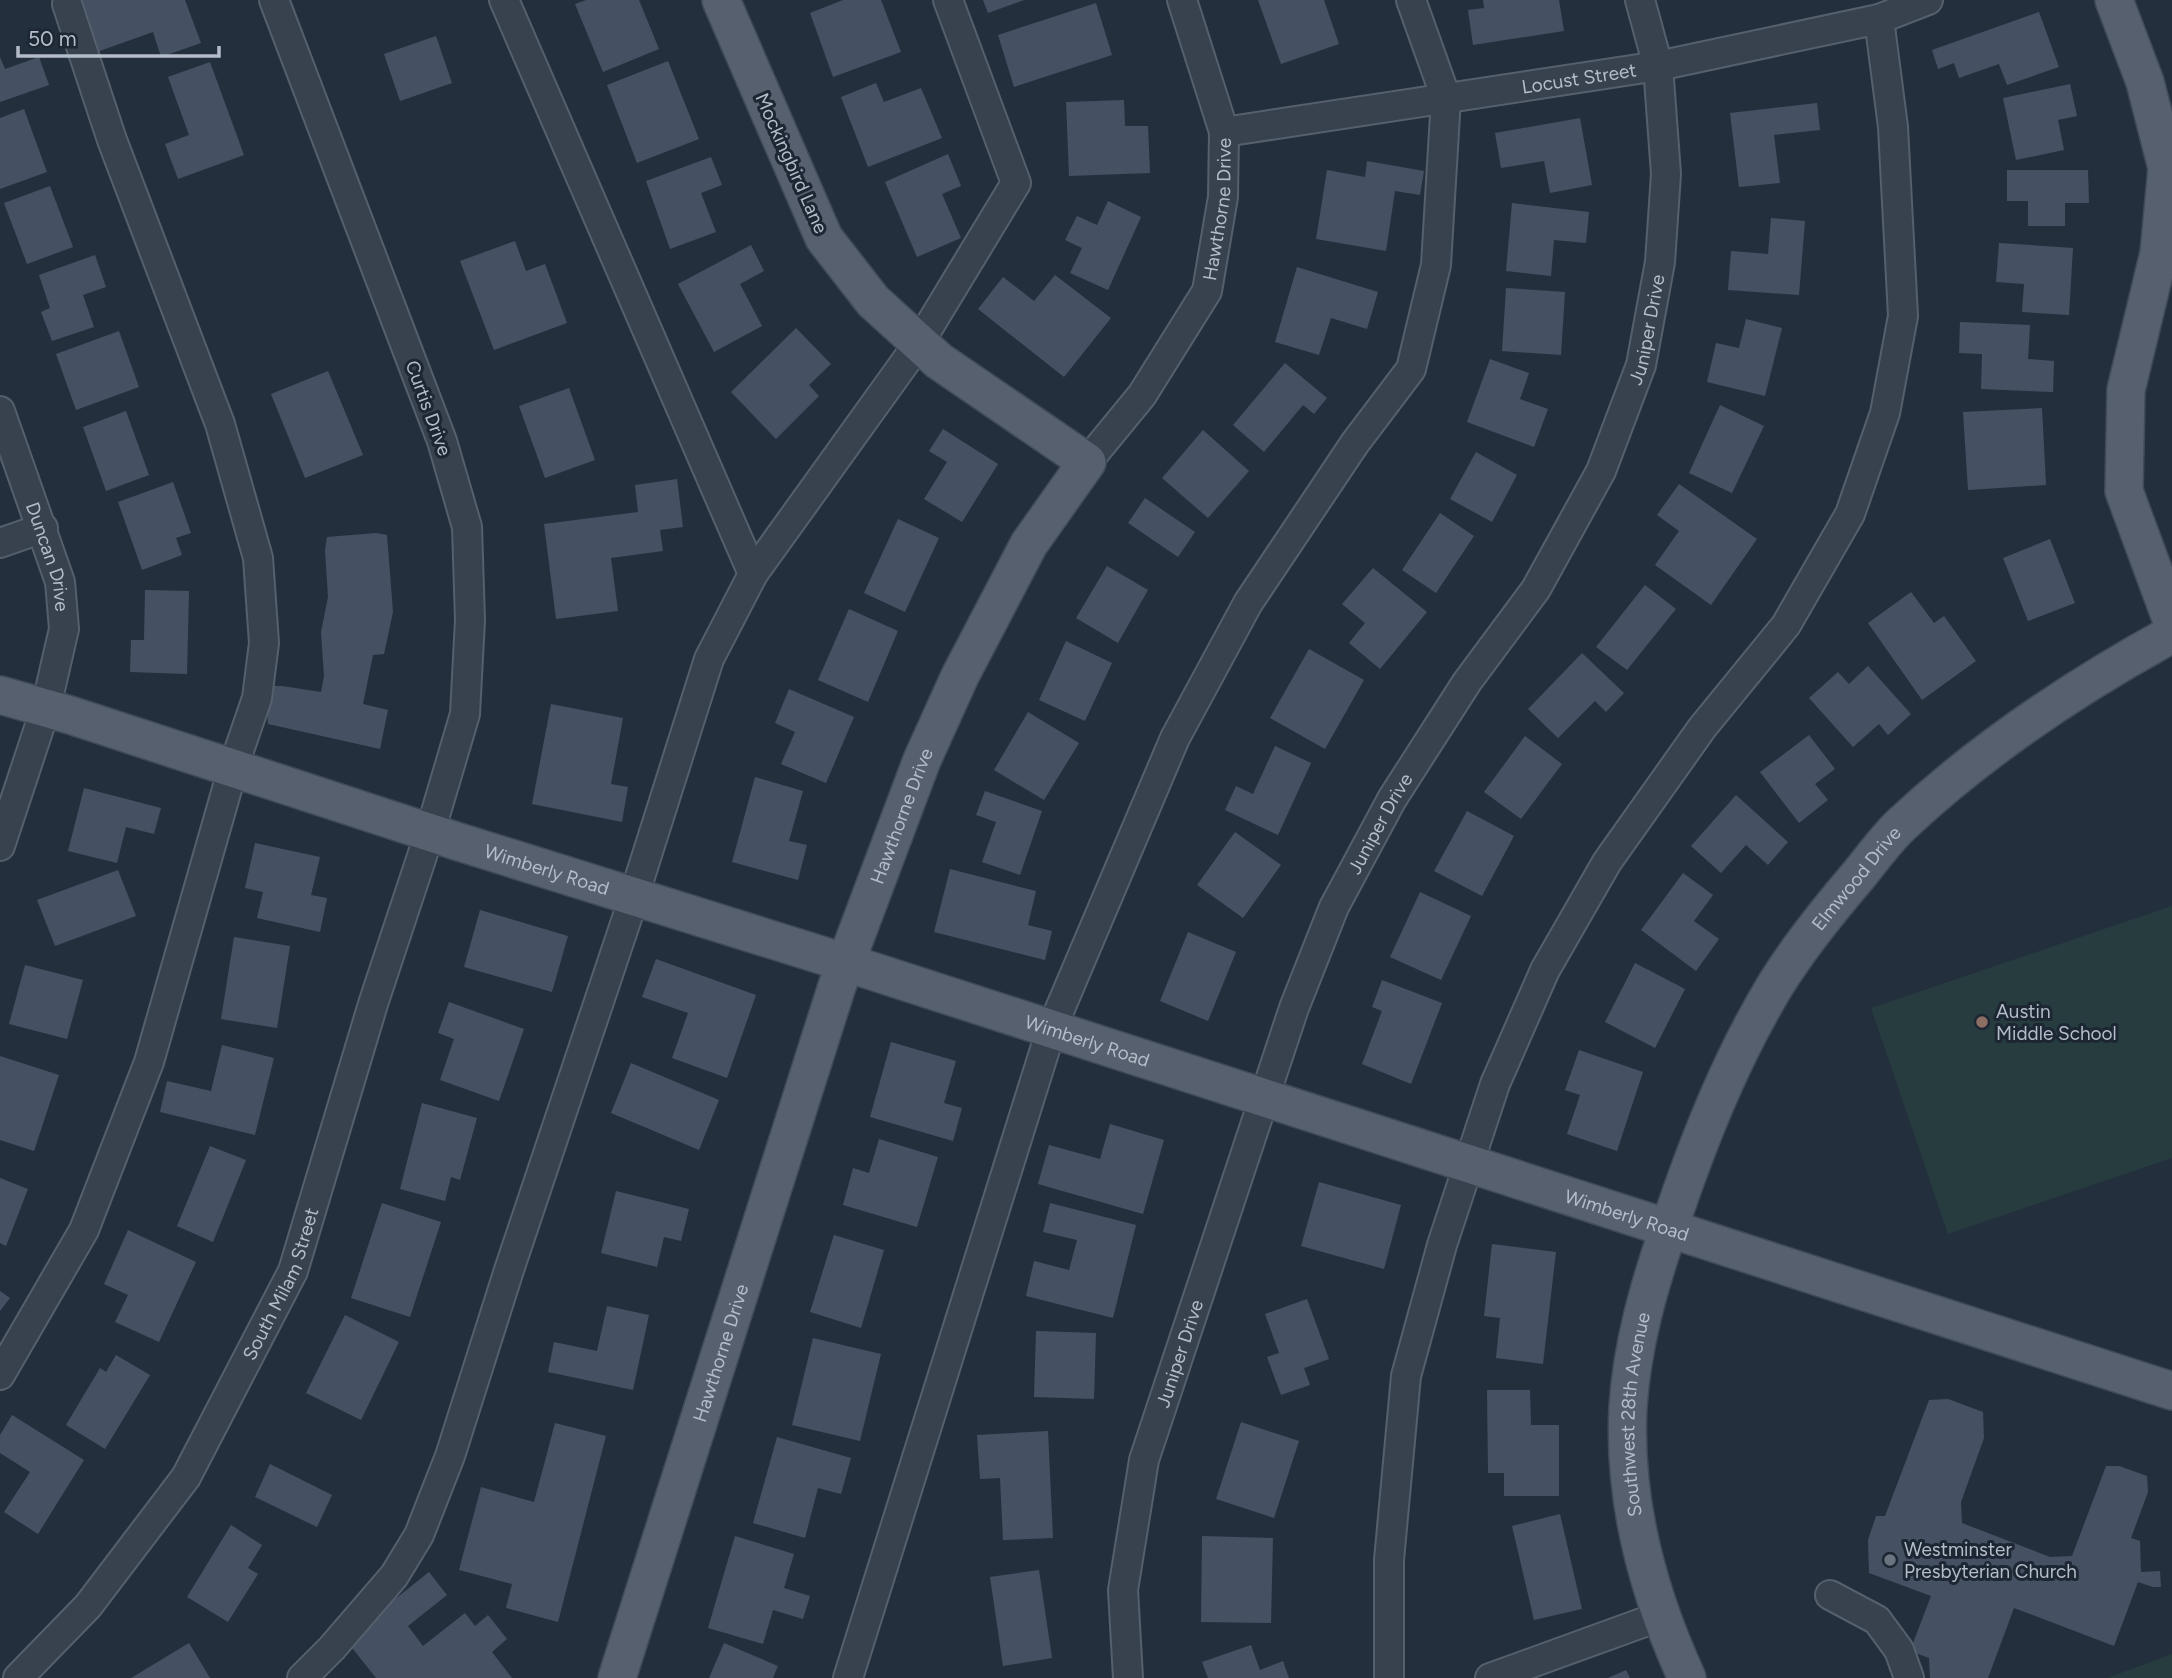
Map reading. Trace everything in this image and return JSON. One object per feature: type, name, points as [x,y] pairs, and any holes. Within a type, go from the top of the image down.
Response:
[{"type":"main road","name":"Mockingbird Lane","points":[[721,0],[824,238],[873,301],[939,361],[1087,462]]},
{"type":"main road","points":[[2115,0],[2145,82],[2167,168],[2159,253],[2126,390],[2124,491],[2172,621]]},
{"type":"main road","name":"Hawthorne Drive","points":[[617,1678],[845,962],[922,760],[960,676],[1029,544],[1087,462]]},
{"type":"main road","name":"Elmwood Drive","points":[[1669,1228],[1706,1126],[1741,1047],[1777,983],[1837,900],[1900,826],[1974,762],[2112,667],[2172,634]]},
{"type":"main road","name":"Wimberly Road","points":[[0,695],[46,707],[633,897],[845,962],[2172,1391]]},
{"type":"main road","name":"Southwest 28th Avenue","points":[[1669,1228],[1649,1289],[1632,1360],[1628,1410],[1632,1492],[1643,1560],[1661,1616],[1687,1678]]},
{"type":"street","name":"Curtis Drive","points":[[274,0],[442,441],[467,527],[470,620],[465,714],[430,832]]},
{"type":"street","points":[[504,0],[753,574]]},
{"type":"street","points":[[302,1678],[332,1648],[394,1576],[419,1535],[450,1456],[709,659],[753,574],[919,343],[1016,183],[948,0]]},
{"type":"street","name":"Hawthorne Drive","points":[[1087,462],[1142,395],[1207,292],[1223,197],[1224,132],[1182,0]]},
{"type":"street","points":[[848,1678],[1051,1030],[1175,738],[1248,603],[1355,443],[1410,369],[1436,265],[1447,98],[1411,0]]},
{"type":"street","name":"Juniper Drive","points":[[1128,1678],[1123,1590],[1144,1460],[1294,1008],[1334,907],[1385,811],[1467,682],[1536,589],[1601,471],[1641,365],[1660,262],[1666,174],[1658,66],[1640,0]]},
{"type":"street","name":"Locust Street","points":[[1224,132],[1658,66],[1879,19],[1928,0]]},
{"type":"street","points":[[0,1375],[84,1230],[149,1062],[233,768],[257,698],[264,643],[258,558],[220,424],[112,140],[67,4]]},
{"type":"street","points":[[1389,1678],[1389,1560],[1406,1376],[1442,1245],[1495,1084],[1545,970],[1607,862],[1702,728],[1786,625],[1850,514],[1885,413],[1903,316],[1893,127],[1879,19]]},
{"type":"street","name":"Duncan Drive","points":[[0,411],[60,582],[64,629],[46,707],[0,846]]},
{"type":"street","points":[[0,543],[43,528]]},
{"type":"street","name":"South Milam Street","points":[[18,1678],[88,1606],[186,1477],[293,1271],[373,1004],[430,832]]},
{"type":"street","points":[[1830,1595],[1877,1620],[1899,1650],[1909,1678]]},
{"type":"street","points":[[1490,1678],[1661,1616]]},
{"type":"green space","points":[[2172,906],[2172,1158],[1948,1234],[1871,1008]]},
{"type":"green space","points":[[2172,1654],[2172,1678],[2107,1678]]},
{"type":"building","points":[[185,0],[201,43],[161,57],[153,32],[94,53],[75,2]]},
{"type":"building","points":[[586,0],[639,0],[659,49],[603,72],[575,4]]},
{"type":"building","points":[[843,0],[881,0],[901,52],[833,77],[810,13]]},
{"type":"building","points":[[983,0],[1024,0],[988,13]]},
{"type":"building","points":[[1258,0],[1324,0],[1339,44],[1281,64]]},
{"type":"building","points":[[1483,0],[1559,0],[1564,31],[1473,45],[1468,10],[1484,8]]},
{"type":"building","points":[[1096,3],[1112,55],[1014,87],[998,35]]},
{"type":"building","points":[[2039,12],[2059,67],[2007,85],[1999,64],[1959,78],[1954,63],[1938,69],[1932,50]]},
{"type":"building","points":[[436,36],[452,83],[400,101],[384,54]]},
{"type":"building","points":[[0,57],[5,69],[39,57],[49,85],[0,102]]},
{"type":"building","points":[[668,61],[699,139],[637,163],[607,85]]},
{"type":"building","points":[[210,62],[244,155],[178,179],[165,144],[189,135],[168,77]]},
{"type":"building","points":[[876,83],[884,102],[921,88],[942,138],[868,167],[841,97]]},
{"type":"building","points":[[2070,84],[2077,116],[2058,120],[2064,150],[2016,160],[2003,98]]},
{"type":"building","points":[[1124,100],[1125,126],[1148,126],[1150,173],[1069,176],[1066,102]]},
{"type":"building","points":[[1817,103],[1820,130],[1774,135],[1780,183],[1739,187],[1730,113]]},
{"type":"building","points":[[24,109],[47,172],[0,189],[0,118]]},
{"type":"building","points":[[1580,118],[1592,185],[1550,193],[1544,161],[1501,168],[1495,133]]},
{"type":"building","points":[[948,154],[961,186],[942,194],[961,238],[917,257],[885,182]]},
{"type":"building","points":[[711,157],[722,185],[701,193],[716,232],[670,249],[646,181]]},
{"type":"building","points":[[1367,161],[1424,171],[1420,195],[1395,191],[1386,251],[1316,239],[1327,170],[1365,177]]},
{"type":"building","points":[[2007,170],[2088,170],[2089,203],[2065,203],[2065,226],[2028,226],[2028,201],[2007,201]]},
{"type":"building","points":[[50,186],[73,247],[27,264],[4,203]]},
{"type":"building","points":[[1108,201],[1141,217],[1108,290],[1070,273],[1082,248],[1065,240],[1077,216],[1097,225]]},
{"type":"building","points":[[1512,203],[1589,212],[1586,243],[1554,240],[1551,276],[1506,271]]},
{"type":"building","points":[[1771,218],[1805,221],[1799,295],[1728,290],[1731,251],[1768,254]]},
{"type":"building","points":[[515,241],[526,271],[545,264],[567,323],[494,350],[460,261]]},
{"type":"building","points":[[1999,243],[2073,248],[2069,315],[2022,312],[2024,284],[1996,282]]},
{"type":"building","points":[[751,245],[764,271],[740,284],[762,326],[714,352],[678,284]]},
{"type":"building","points":[[95,255],[106,287],[83,295],[94,327],[52,341],[41,312],[50,308],[39,275]]},
{"type":"building","points":[[1297,267],[1378,292],[1367,329],[1331,318],[1319,355],[1275,342]]},
{"type":"building","points":[[1055,275],[1111,318],[1064,377],[978,309],[1003,277],[1034,301]]},
{"type":"building","points":[[1506,288],[1565,292],[1561,355],[1502,351]]},
{"type":"building","points":[[1746,319],[1782,328],[1765,396],[1707,382],[1716,343],[1739,348]]},
{"type":"building","points":[[1960,322],[2030,325],[2028,359],[2054,361],[2053,392],[1981,389],[1982,354],[1959,353]]},
{"type":"building","points":[[796,328],[831,364],[809,385],[819,396],[776,439],[731,392]]},
{"type":"building","points":[[119,331],[139,387],[76,410],[56,354]]},
{"type":"building","points":[[1490,359],[1529,373],[1520,399],[1548,409],[1534,447],[1467,422]]},
{"type":"building","points":[[1285,363],[1327,398],[1314,414],[1303,405],[1264,452],[1233,425]]},
{"type":"building","points":[[328,371],[363,455],[305,478],[271,394]]},
{"type":"building","points":[[569,388],[595,460],[545,478],[519,406]]},
{"type":"building","points":[[1720,405],[1764,426],[1732,493],[1689,473]]},
{"type":"building","points":[[2042,408],[2046,485],[1968,490],[1963,412]]},
{"type":"building","points":[[126,411],[149,475],[106,491],[83,427]]},
{"type":"building","points":[[943,429],[998,464],[962,522],[924,499],[947,462],[929,451]]},
{"type":"building","points":[[1203,430],[1249,471],[1208,518],[1162,478]]},
{"type":"building","points":[[1476,452],[1517,475],[1492,522],[1450,499]]},
{"type":"building","points":[[677,479],[683,527],[660,530],[663,551],[611,558],[618,611],[556,619],[544,524],[638,512],[635,485]]},
{"type":"building","points":[[173,482],[191,533],[176,538],[182,555],[142,570],[118,502]]},
{"type":"building","points":[[1679,484],[1757,539],[1711,605],[1655,565],[1679,531],[1657,515]]},
{"type":"building","points":[[1145,498],[1195,532],[1178,557],[1128,523]]},
{"type":"building","points":[[1440,513],[1474,536],[1436,593],[1402,570]]},
{"type":"building","points":[[898,519],[939,538],[905,612],[864,593]]},
{"type":"building","points":[[376,533],[387,535],[393,612],[384,654],[373,655],[363,704],[388,710],[380,749],[268,724],[267,709],[272,686],[321,692],[324,676],[321,632],[328,597],[325,550],[327,537]]},
{"type":"building","points":[[2050,539],[2075,603],[2028,621],[2003,558]]},
{"type":"building","points":[[1107,566],[1148,590],[1118,643],[1076,618]]},
{"type":"building","points":[[1373,568],[1427,612],[1380,669],[1349,643],[1365,623],[1342,604]]},
{"type":"building","points":[[1645,585],[1676,609],[1627,670],[1596,647]]},
{"type":"building","points":[[145,590],[189,591],[187,674],[130,672],[131,640],[144,640]]},
{"type":"building","points":[[1911,592],[1934,623],[1944,616],[1976,661],[1922,700],[1868,623]]},
{"type":"building","points":[[849,609],[898,631],[868,702],[818,680]]},
{"type":"building","points":[[1066,641],[1112,663],[1085,721],[1039,700]]},
{"type":"building","points":[[1309,649],[1364,680],[1325,749],[1270,718]]},
{"type":"building","points":[[1582,653],[1624,693],[1606,712],[1595,701],[1558,738],[1528,709]]},
{"type":"building","points":[[1868,666],[1911,714],[1888,735],[1879,724],[1853,747],[1809,698],[1838,672],[1849,684]]},
{"type":"building","points":[[789,689],[854,717],[826,783],[781,764],[795,732],[775,723]]},
{"type":"building","points":[[551,704],[623,718],[611,784],[628,787],[622,822],[532,804]]},
{"type":"building","points":[[1028,712],[1079,743],[1044,800],[994,770]]},
{"type":"building","points":[[1809,735],[1835,769],[1815,784],[1828,800],[1799,823],[1760,772]]},
{"type":"building","points":[[1525,736],[1562,764],[1521,819],[1484,792]]},
{"type":"building","points":[[1275,746],[1311,763],[1278,835],[1225,810],[1236,786],[1253,794]]},
{"type":"building","points":[[755,777],[803,791],[789,841],[807,845],[798,880],[732,862]]},
{"type":"building","points":[[84,788],[161,808],[154,834],[126,827],[117,863],[68,851]]},
{"type":"building","points":[[985,791],[1042,811],[1020,875],[982,862],[996,822],[976,815]]},
{"type":"building","points":[[1736,795],[1788,842],[1768,865],[1746,845],[1721,873],[1691,846]]},
{"type":"building","points":[[1467,811],[1514,836],[1482,896],[1434,871]]},
{"type":"building","points":[[1235,832],[1281,865],[1243,918],[1197,885]]},
{"type":"building","points":[[255,843],[320,857],[311,895],[327,898],[320,932],[257,918],[263,892],[245,888]]},
{"type":"building","points":[[950,869],[1036,891],[1028,925],[1052,931],[1045,960],[934,932]]},
{"type":"building","points":[[118,870],[136,916],[55,946],[37,900]]},
{"type":"building","points":[[1683,873],[1713,895],[1694,921],[1719,939],[1696,971],[1641,930]]},
{"type":"building","points":[[1420,892],[1471,916],[1441,980],[1390,957]]},
{"type":"building","points":[[480,910],[568,936],[552,992],[464,967]]},
{"type":"building","points":[[1188,932],[1236,952],[1208,1021],[1160,1001]]},
{"type":"building","points":[[234,937],[290,946],[277,1028],[221,1019]]},
{"type":"building","points":[[656,959],[756,995],[727,1078],[672,1058],[688,1013],[642,997]]},
{"type":"building","points":[[1635,963],[1685,989],[1655,1048],[1605,1022]]},
{"type":"building","points":[[25,965],[83,980],[67,1039],[9,1024]]},
{"type":"building","points":[[1382,980],[1442,1003],[1411,1084],[1362,1064],[1382,1011],[1372,1007]]},
{"type":"building","points":[[449,1002],[524,1029],[499,1101],[440,1080],[454,1039],[438,1033]]},
{"type":"building","points":[[891,1042],[956,1061],[944,1103],[962,1108],[953,1141],[870,1117]]},
{"type":"building","points":[[222,1045],[274,1058],[255,1135],[160,1112],[167,1081],[211,1091]]},
{"type":"building","points":[[1579,1050],[1643,1072],[1617,1151],[1567,1134],[1580,1095],[1565,1090]]},
{"type":"building","points":[[0,1056],[59,1075],[34,1151],[0,1140]]},
{"type":"building","points":[[631,1063],[719,1100],[699,1150],[611,1113]]},
{"type":"building","points":[[422,1103],[477,1118],[460,1180],[451,1177],[445,1201],[400,1189]]},
{"type":"building","points":[[1110,1124],[1164,1140],[1143,1214],[1038,1184],[1049,1145],[1100,1159]]},
{"type":"building","points":[[879,1139],[938,1157],[917,1227],[843,1205],[853,1168],[869,1173]]},
{"type":"building","points":[[210,1146],[246,1160],[213,1242],[177,1226]]},
{"type":"building","points":[[0,1178],[28,1189],[6,1246],[0,1243]]},
{"type":"building","points":[[1319,1182],[1401,1205],[1384,1269],[1301,1246]]},
{"type":"building","points":[[616,1191],[689,1209],[681,1241],[664,1237],[657,1267],[601,1253]]},
{"type":"building","points":[[382,1203],[441,1222],[410,1317],[351,1298]]},
{"type":"building","points":[[1050,1203],[1136,1225],[1113,1318],[1026,1296],[1034,1261],[1069,1270],[1077,1240],[1043,1232]]},
{"type":"building","points":[[128,1230],[196,1262],[159,1342],[115,1322],[128,1295],[104,1284]]},
{"type":"building","points":[[834,1235],[884,1250],[861,1328],[810,1312]]},
{"type":"building","points":[[1492,1244],[1556,1252],[1543,1364],[1496,1358],[1500,1318],[1484,1316]]},
{"type":"building","points":[[0,1291],[10,1298],[0,1311]]},
{"type":"building","points":[[1307,1299],[1329,1359],[1304,1368],[1310,1385],[1281,1395],[1267,1357],[1279,1353],[1265,1314]]},
{"type":"building","points":[[607,1306],[649,1315],[633,1390],[548,1372],[554,1342],[597,1351]]},
{"type":"building","points":[[345,1315],[399,1342],[361,1420],[306,1393]]},
{"type":"building","points":[[1036,1331],[1096,1333],[1094,1399],[1034,1397]]},
{"type":"building","points":[[813,1338],[881,1354],[860,1441],[792,1425]]},
{"type":"building","points":[[116,1355],[150,1375],[105,1449],[66,1425],[100,1368],[106,1372]]},
{"type":"building","points":[[1487,1390],[1530,1390],[1531,1425],[1559,1425],[1559,1496],[1504,1496],[1504,1473],[1488,1473]]},
{"type":"building","points":[[1948,1399],[1983,1412],[1984,1438],[1961,1502],[1962,1523],[2050,1557],[2072,1556],[2106,1466],[2119,1466],[2147,1476],[2148,1492],[2131,1538],[2140,1541],[2141,1572],[2160,1571],[2161,1587],[2138,1582],[2114,1646],[2014,1608],[1988,1678],[1930,1678],[1929,1658],[1910,1651],[1931,1596],[1869,1573],[1868,1540],[1876,1516],[1885,1516],[1929,1400]]},
{"type":"building","points":[[12,1415],[84,1460],[38,1534],[4,1512],[30,1472],[0,1453],[0,1435]]},
{"type":"building","points":[[1241,1422],[1299,1441],[1274,1518],[1216,1499]]},
{"type":"building","points":[[555,1423],[606,1436],[558,1622],[506,1608],[512,1584],[459,1570],[481,1487],[534,1502]]},
{"type":"building","points":[[1048,1431],[1053,1538],[1003,1540],[1000,1478],[980,1479],[977,1435]]},
{"type":"building","points":[[777,1437],[851,1458],[841,1494],[818,1488],[805,1538],[753,1523]]},
{"type":"building","points":[[270,1464],[332,1495],[317,1527],[255,1497]]},
{"type":"building","points":[[1560,1514],[1582,1609],[1534,1620],[1512,1526]]},
{"type":"building","points":[[231,1525],[262,1545],[248,1568],[258,1574],[228,1622],[187,1597]]},
{"type":"building","points":[[735,1536],[794,1554],[784,1588],[810,1596],[803,1619],[773,1610],[763,1644],[708,1628]]},
{"type":"building","points":[[1202,1536],[1273,1538],[1271,1623],[1201,1622]]},
{"type":"building","points":[[1039,1570],[1052,1658],[1003,1666],[990,1577]]},
{"type":"building","points":[[429,1572],[447,1595],[408,1626],[423,1646],[465,1613],[475,1626],[488,1615],[507,1639],[492,1652],[512,1678],[376,1678],[345,1639]]},
{"type":"building","points":[[189,1643],[210,1678],[131,1678]]},
{"type":"building","points":[[724,1643],[778,1666],[773,1678],[709,1678]]},
{"type":"building","points":[[1251,1645],[1260,1670],[1283,1661],[1289,1678],[1208,1678],[1202,1662]]},
{"type":"building","points":[[1626,1670],[1630,1678],[1608,1678]]},
{"type":"place","name":"Austin Middle School","points":[[1982,1022]]},
{"type":"place","name":"Westminster Presbyterian Church","points":[[1890,1560]]}]
